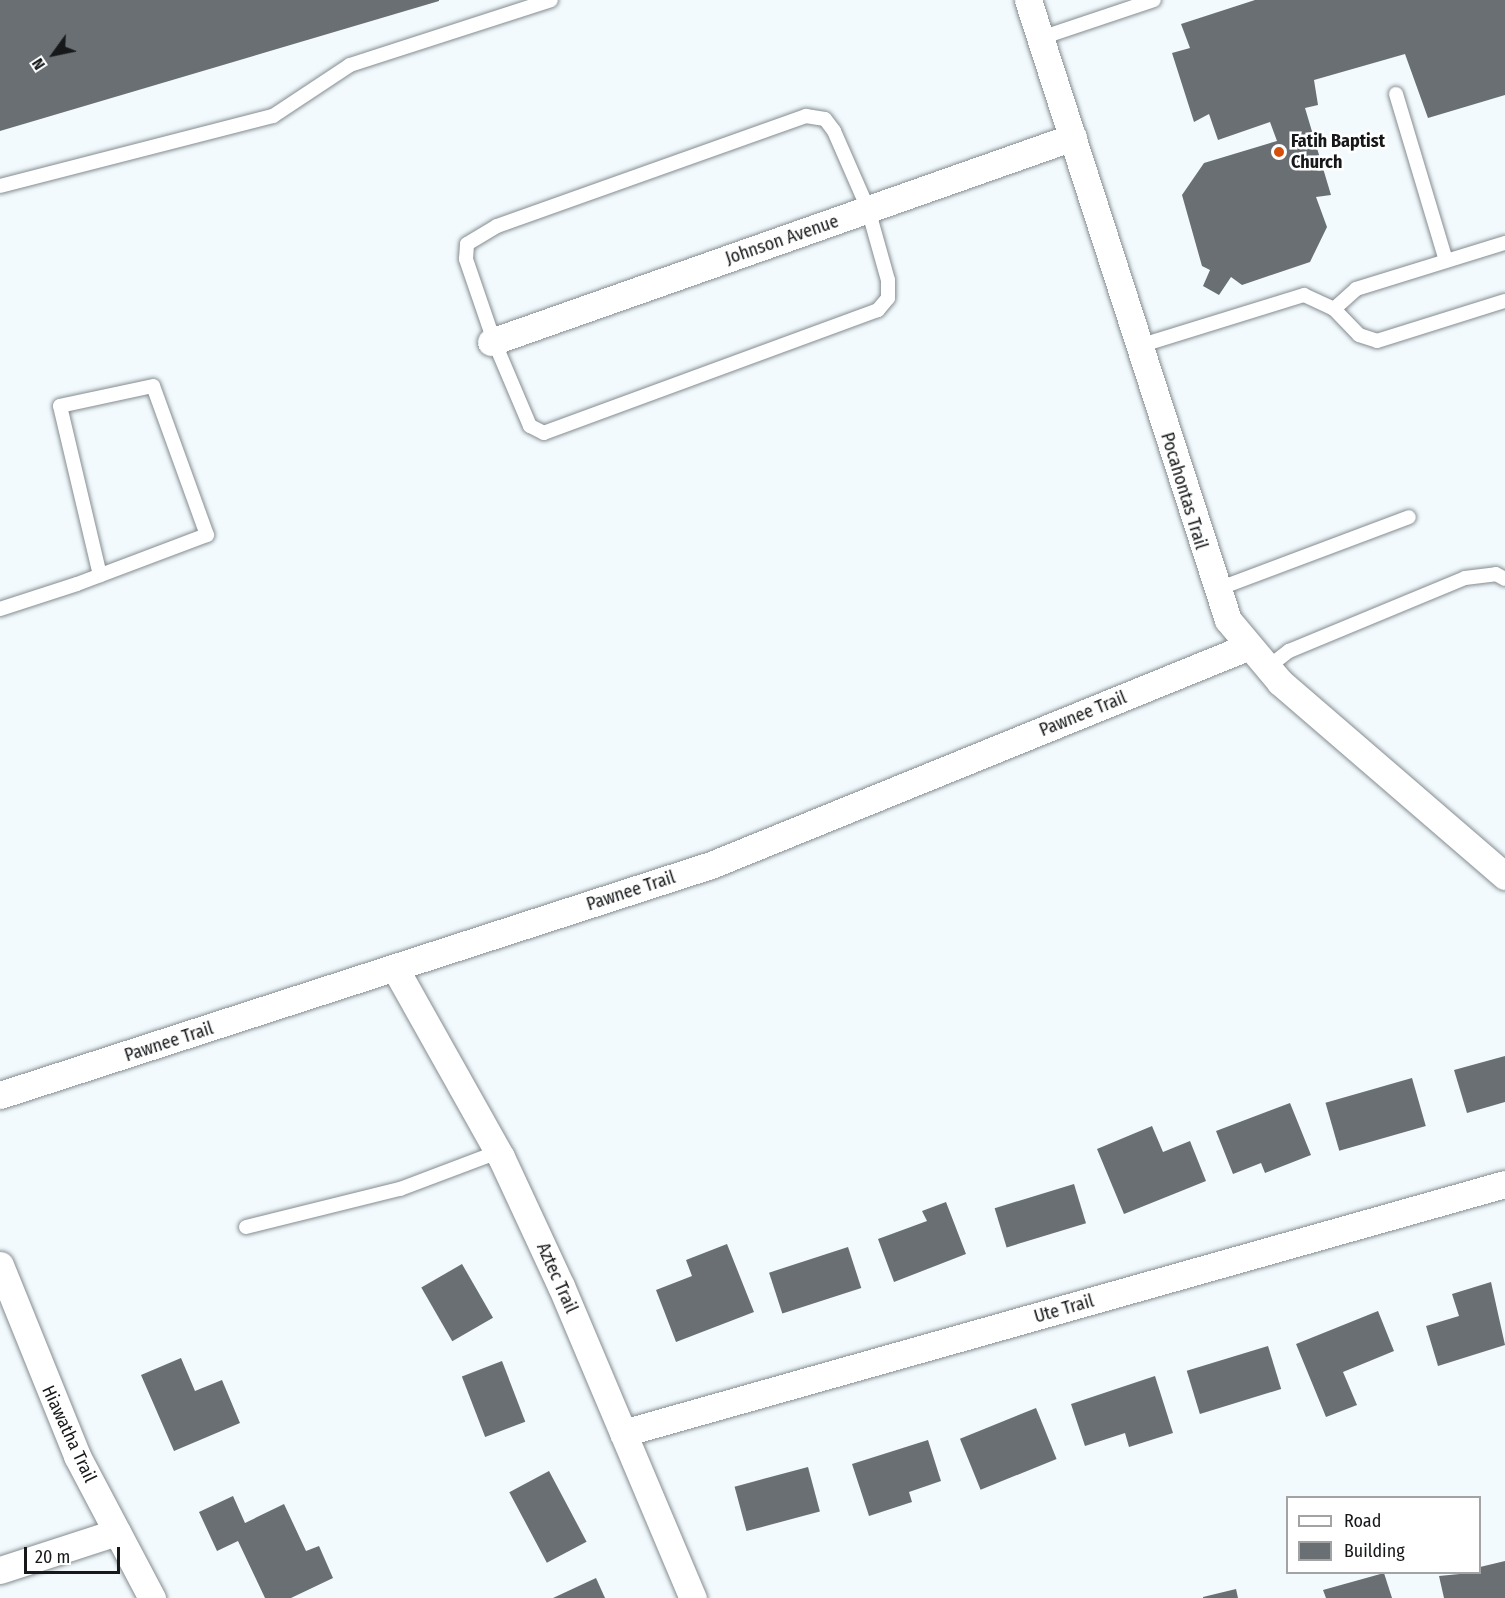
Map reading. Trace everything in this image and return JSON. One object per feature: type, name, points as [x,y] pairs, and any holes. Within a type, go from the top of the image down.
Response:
[{"type":"street","name":"Pocahontas Trail","points":[[1028,0],[1215,590],[1247,647],[1267,668],[1505,876]]},
{"type":"street","name":"Johnson Avenue","points":[[492,342],[1073,137]]},
{"type":"street","name":"Pawnee Trail","points":[[0,1095],[396,970],[711,864],[1247,647]]},
{"type":"street","name":"Aztec Trail","points":[[396,970],[498,1152],[623,1433],[693,1598]]},
{"type":"street","name":"Ute Trail","points":[[623,1433],[1505,1184]]},
{"type":"street","name":"Hiawatha Trail","points":[[0,1265],[72,1446],[152,1598]]},
{"type":"street","points":[[0,1570],[117,1532]]},
{"type":"lane","points":[[0,186],[273,116],[350,65],[551,0]]},
{"type":"lane","points":[[1041,38],[1154,0]]},
{"type":"lane","points":[[1396,93],[1446,261]]},
{"type":"lane","points":[[806,116],[825,119],[868,209],[888,280],[888,298],[878,310],[544,433],[530,426],[492,342],[466,259],[467,244],[497,226],[806,116]]},
{"type":"lane","points":[[1334,309],[1356,289],[1505,243]]},
{"type":"lane","points":[[1139,346],[1304,295],[1334,309],[1359,334],[1377,341],[1505,301]]},
{"type":"lane","points":[[0,609],[100,575],[207,535],[153,386],[60,406],[100,575]]},
{"type":"lane","points":[[1215,590],[1409,517]]},
{"type":"lane","points":[[1267,668],[1289,651],[1465,578],[1496,574],[1505,579]]},
{"type":"lane","points":[[246,1227],[400,1189],[498,1152]]},
{"type":"building","points":[[0,0],[439,0],[439,1],[0,131]]},
{"type":"building","name":"Fatih Baptist Church","points":[[1255,0],[1505,0],[1505,95],[1428,118],[1405,54],[1314,80],[1318,105],[1305,108],[1331,195],[1316,197],[1327,227],[1310,262],[1242,285],[1231,277],[1219,295],[1203,286],[1210,270],[1202,266],[1182,195],[1204,163],[1277,141],[1270,122],[1218,140],[1209,114],[1194,122],[1172,53],[1190,48],[1181,24]]},
{"type":"building","points":[[1505,1056],[1505,1102],[1467,1113],[1454,1070]]},
{"type":"building","points":[[1412,1078],[1426,1126],[1339,1151],[1325,1103]]},
{"type":"building","points":[[1290,1103],[1311,1155],[1265,1173],[1261,1163],[1233,1174],[1216,1131]]},
{"type":"building","points":[[1152,1126],[1163,1152],[1190,1141],[1206,1181],[1124,1214],[1097,1149]]},
{"type":"building","points":[[1074,1184],[1086,1223],[1007,1247],[995,1208]]},
{"type":"building","points":[[946,1202],[966,1254],[894,1282],[878,1239],[927,1221],[922,1211]]},
{"type":"building","points":[[727,1244],[754,1312],[676,1342],[656,1290],[692,1276],[686,1260]]},
{"type":"building","points":[[848,1247],[861,1288],[782,1314],[769,1273]]},
{"type":"building","points":[[462,1264],[493,1318],[452,1341],[421,1288]]},
{"type":"building","points":[[1491,1282],[1505,1345],[1438,1366],[1426,1326],[1459,1316],[1452,1294]]},
{"type":"building","points":[[1378,1311],[1394,1351],[1343,1372],[1357,1405],[1326,1417],[1296,1344]]},
{"type":"building","points":[[1268,1346],[1281,1389],[1200,1414],[1187,1371]]},
{"type":"building","points":[[181,1358],[195,1391],[222,1380],[240,1423],[174,1451],[141,1375]]},
{"type":"building","points":[[502,1361],[525,1422],[485,1437],[462,1376]]},
{"type":"building","points":[[1155,1376],[1173,1433],[1129,1447],[1125,1433],[1085,1446],[1071,1404]]},
{"type":"building","points":[[1036,1408],[1057,1459],[981,1490],[960,1439]]},
{"type":"building","points":[[928,1440],[941,1481],[909,1492],[912,1502],[869,1516],[852,1464]]},
{"type":"building","points":[[808,1467],[820,1511],[746,1531],[735,1487]]},
{"type":"building","points":[[549,1471],[587,1542],[547,1563],[509,1492]]},
{"type":"building","points":[[233,1496],[245,1523],[284,1504],[306,1551],[319,1546],[333,1578],[291,1598],[265,1598],[238,1541],[217,1551],[199,1512]]},
{"type":"building","points":[[1505,1561],[1505,1598],[1444,1598],[1439,1576],[1481,1574],[1481,1567]]},
{"type":"building","points":[[1384,1574],[1392,1598],[1326,1598],[1323,1590]]},
{"type":"building","points":[[596,1578],[605,1598],[553,1598]]},
{"type":"building","points":[[1236,1589],[1238,1598],[1203,1598],[1203,1597]]},
{"type":"place","name":"Fatih Baptist Church","points":[[1279,152]]}]
